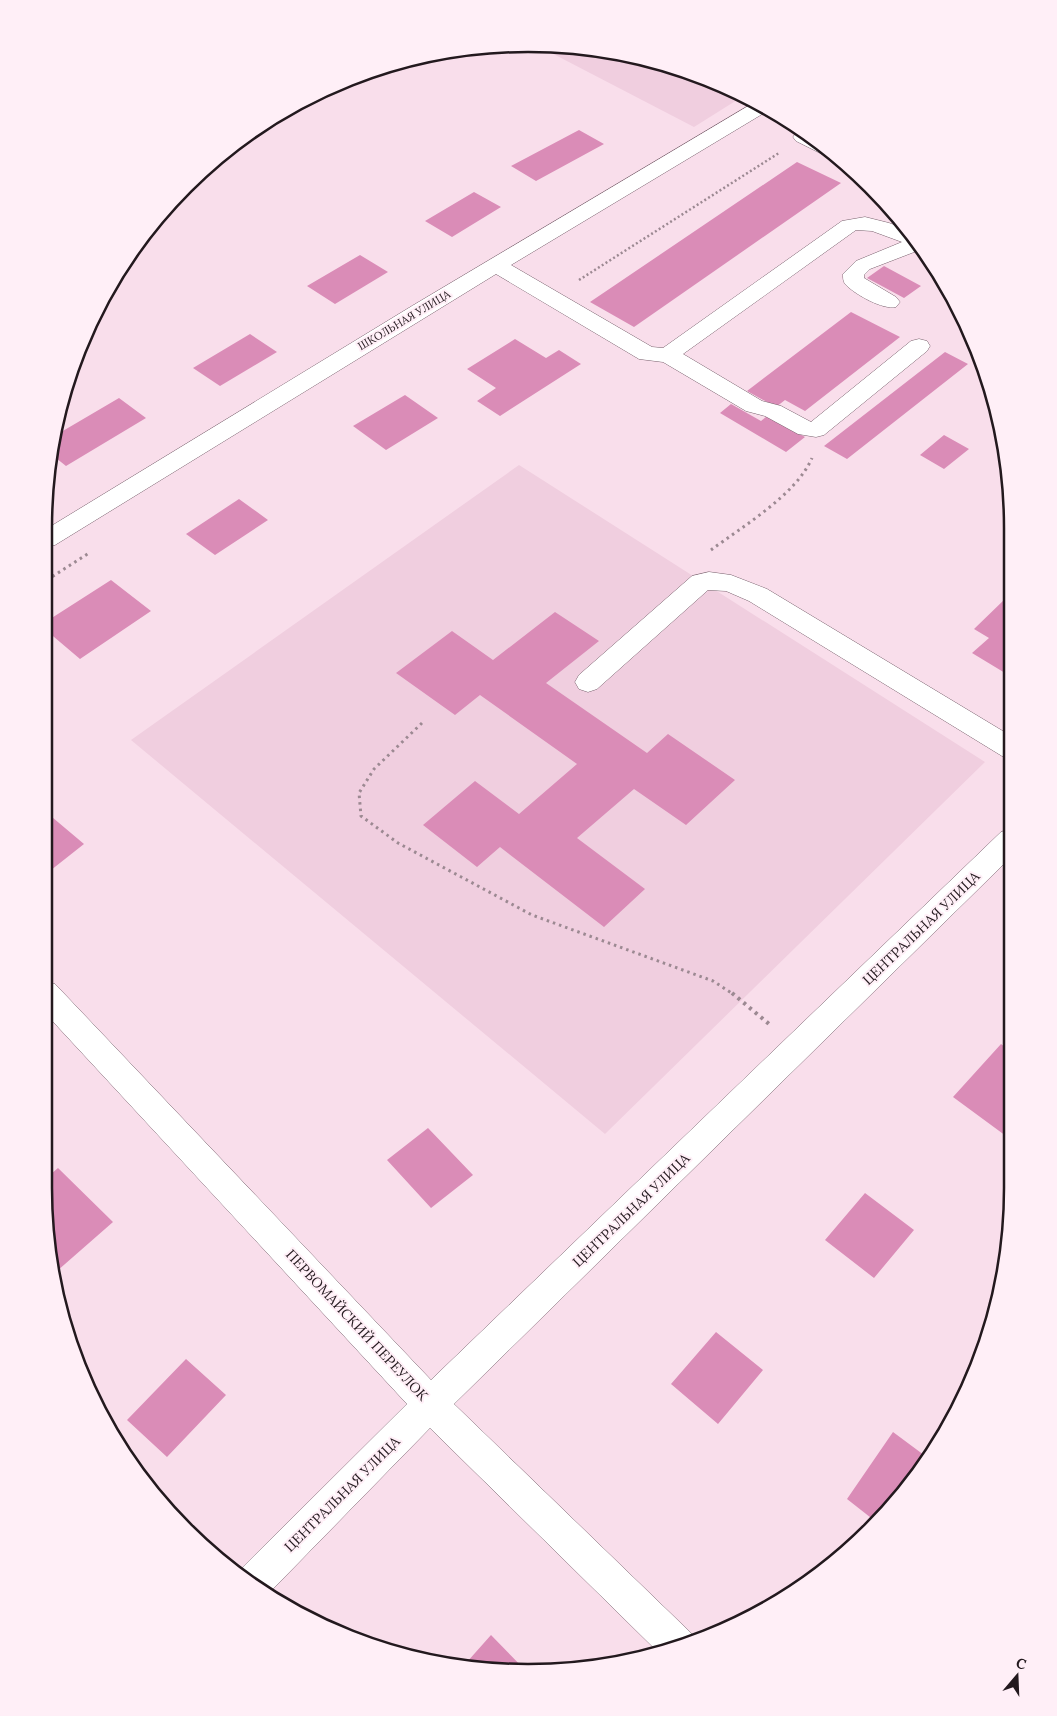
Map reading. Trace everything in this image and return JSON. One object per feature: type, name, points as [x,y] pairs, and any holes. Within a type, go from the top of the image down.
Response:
[{"type":"street","name":"ШКОЛЬНАЯ УЛИЦА","points":[[52,537],[496,265],[755,110]]},
{"type":"street","points":[[668,355],[849,225],[856,222],[870,224],[903,236]]},
{"type":"street","points":[[889,302],[854,281],[853,274],[863,265],[911,246]]},
{"type":"street","points":[[496,265],[647,354],[668,355],[754,406],[773,411],[811,430],[816,430],[919,346]]},
{"type":"street","points":[[588,682],[701,582],[715,578],[732,582],[758,595],[1004,745]]},
{"type":"street","name":"ЦЕНТРАЛЬНАЯ УЛИЦА","points":[[258,1579],[430,1404],[798,1049],[1004,847]]},
{"type":"street","name":"ПЕРВОМАЙСКИЙ ПЕРЕУЛОК","points":[[52,1000],[430,1404],[673,1641]]},
{"type":"path","points":[[552,298],[801,139]]},
{"type":"path","points":[[715,578],[706,562],[708,552],[792,487],[807,473],[812,460],[811,430]]},
{"type":"path","points":[[422,723],[374,769],[359,793],[361,816],[398,843],[532,915],[713,981],[742,1000],[798,1049]]},
{"type":"shaded area","points":[[553,54],[591,57],[652,69],[682,78],[736,101],[694,127]]},
{"type":"shaded area","points":[[519,465],[985,762],[605,1134],[131,740]]},
{"type":"building","points":[[579,130],[604,144],[536,181],[511,166]]},
{"type":"building","points":[[797,162],[841,183],[634,327],[590,302]]},
{"type":"building","points":[[474,192],[501,207],[452,237],[425,221]]},
{"type":"building","points":[[360,255],[388,272],[335,304],[307,286]]},
{"type":"building","points":[[884,266],[921,286],[904,298],[867,278]]},
{"type":"building","points":[[851,312],[900,337],[805,411],[785,400],[776,407],[747,391]]},
{"type":"building","points":[[250,334],[277,352],[220,386],[193,368]]},
{"type":"building","points":[[515,339],[546,358],[559,350],[581,364],[500,416],[477,401],[496,388],[467,369]]},
{"type":"building","points":[[945,352],[968,364],[847,459],[824,446]]},
{"type":"building","points":[[405,395],[438,418],[386,450],[353,426]]},
{"type":"building","points":[[119,398],[146,418],[66,466],[58,460],[63,431]]},
{"type":"building","points":[[731,404],[761,421],[767,416],[805,437],[786,452],[720,413]]},
{"type":"building","points":[[944,435],[969,449],[944,469],[920,455]]},
{"type":"building","points":[[239,499],[268,520],[215,555],[186,534]]},
{"type":"building","points":[[111,580],[151,611],[80,659],[52,635],[52,618]]},
{"type":"building","points":[[1004,600],[1004,672],[972,653],[989,638],[974,629]]},
{"type":"building","points":[[555,612],[599,641],[546,683],[647,753],[668,734],[735,780],[686,825],[634,789],[577,838],[645,889],[604,927],[500,847],[477,867],[423,825],[475,781],[519,814],[577,764],[480,695],[455,715],[396,673],[452,631],[493,660]]},
{"type":"building","points":[[52,817],[84,844],[52,869]]},
{"type":"building","points":[[1001,1044],[1004,1046],[1004,1135],[953,1097]]},
{"type":"building","points":[[428,1128],[473,1175],[431,1208],[387,1160]]},
{"type":"building","points":[[58,1168],[113,1222],[60,1268],[54,1219],[52,1173]]},
{"type":"building","points":[[865,1193],[914,1230],[874,1278],[825,1240]]},
{"type":"building","points":[[716,1332],[763,1370],[718,1424],[671,1384]]},
{"type":"building","points":[[186,1359],[226,1395],[167,1457],[127,1420]]},
{"type":"building","points":[[893,1432],[923,1454],[906,1477],[871,1518],[847,1499]]},
{"type":"building","points":[[491,1635],[519,1663],[497,1662],[469,1659]]}]
